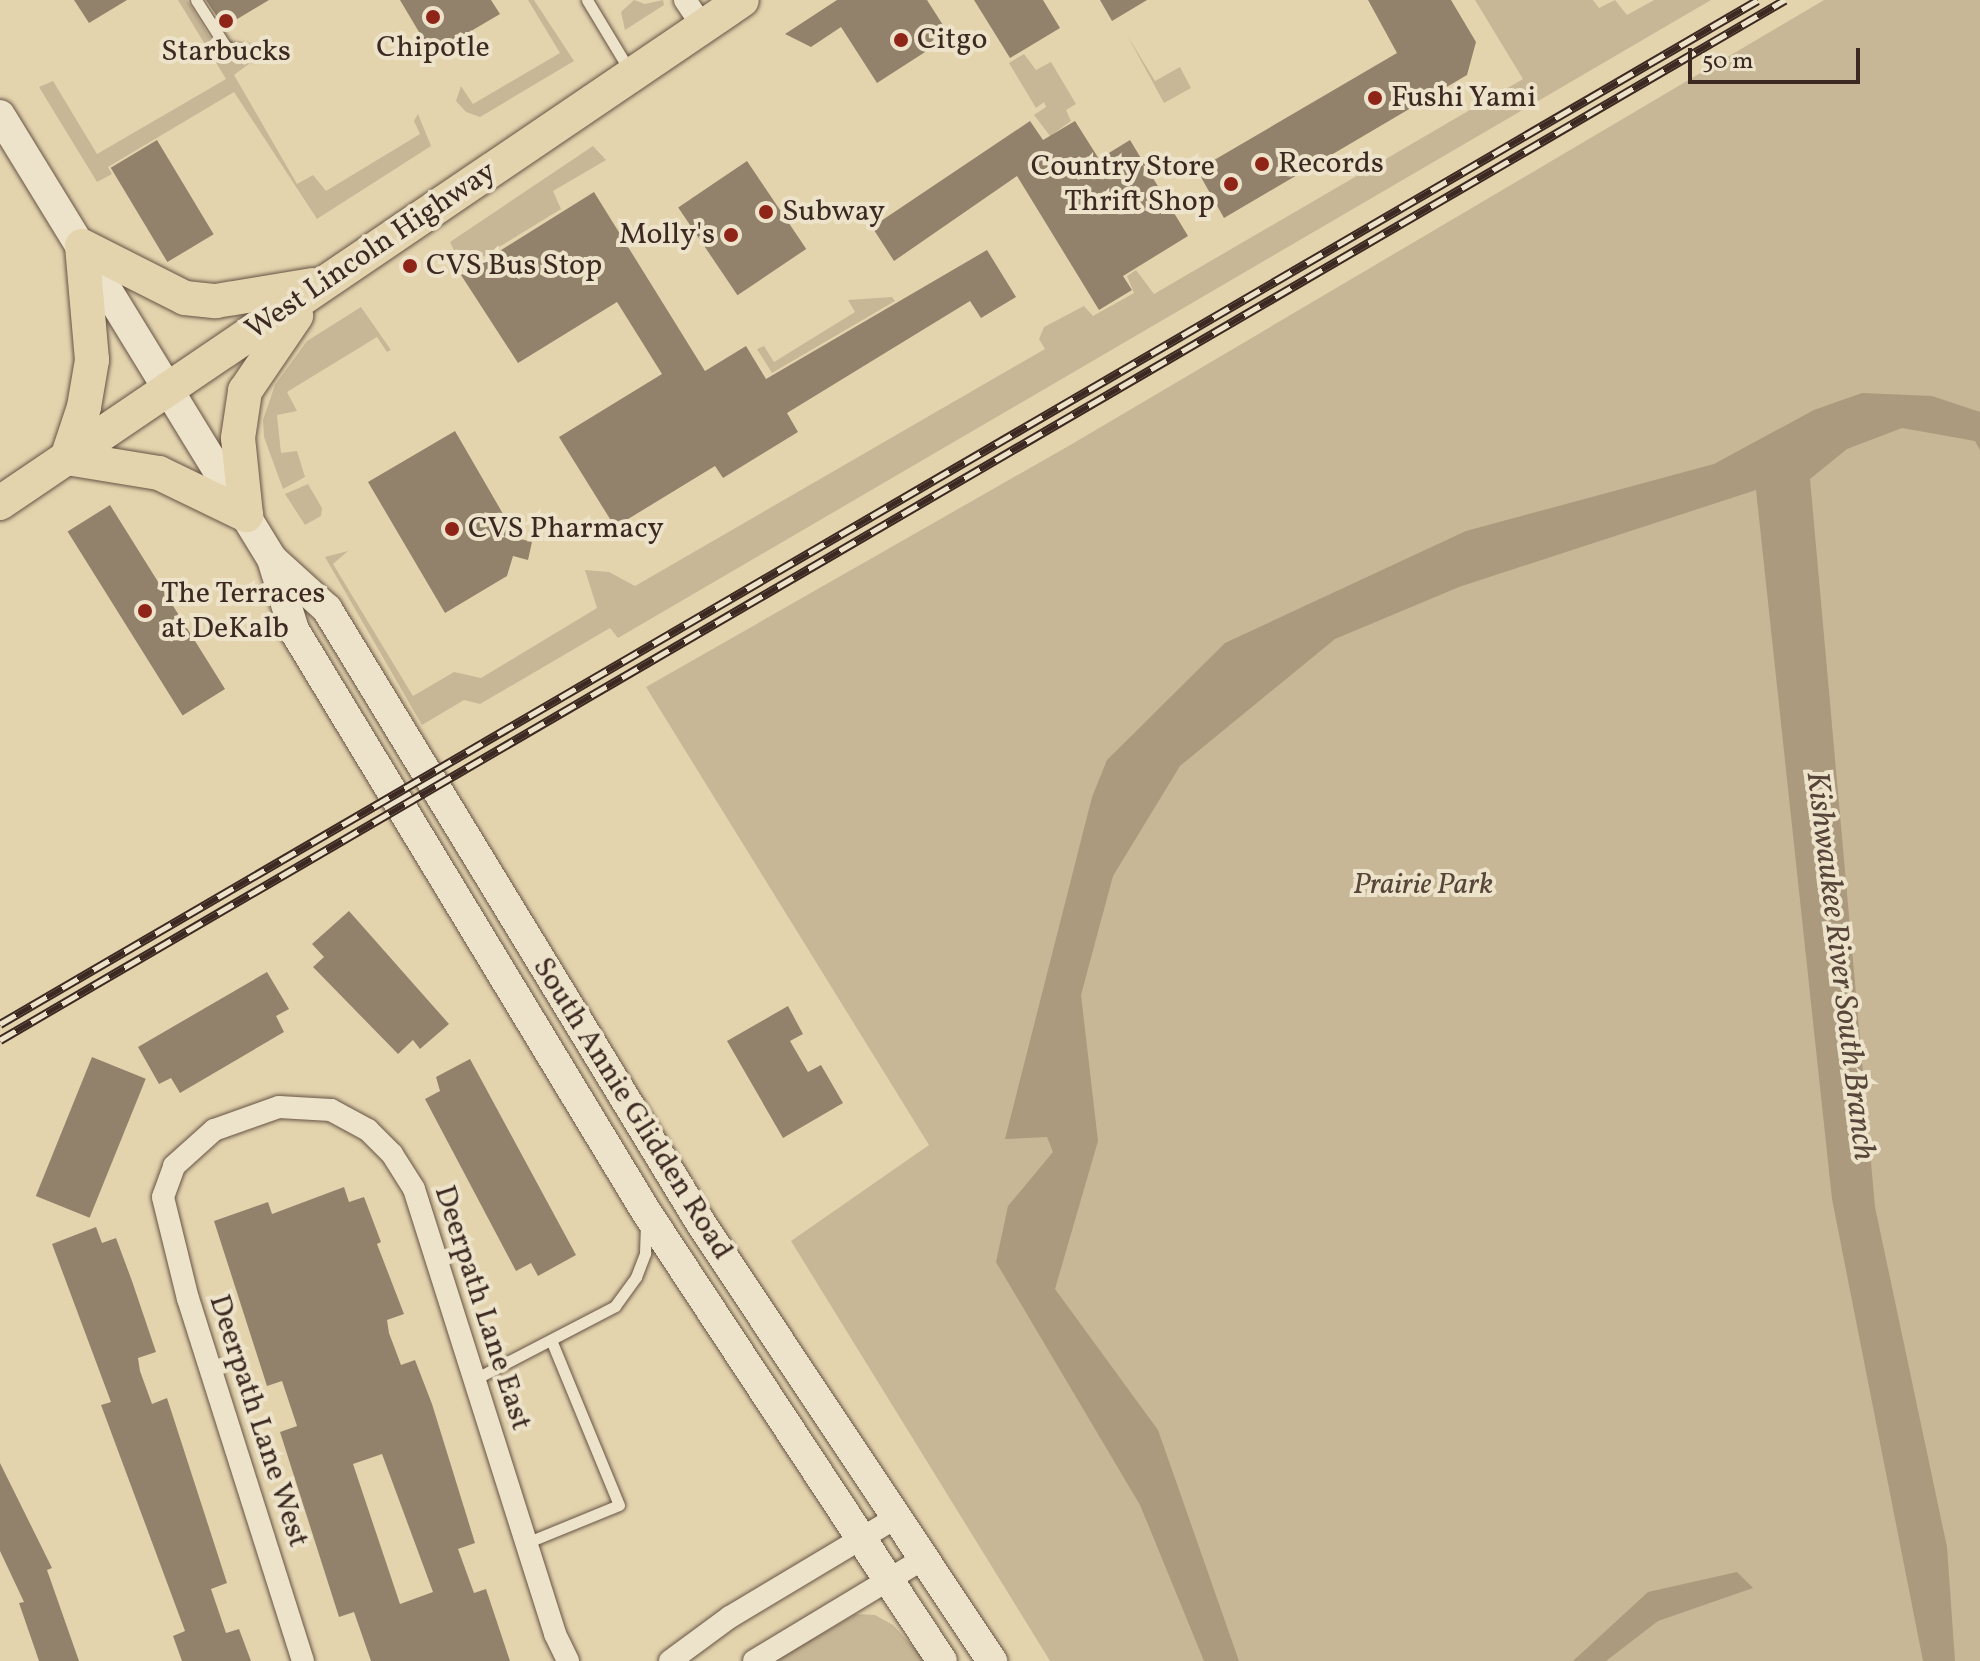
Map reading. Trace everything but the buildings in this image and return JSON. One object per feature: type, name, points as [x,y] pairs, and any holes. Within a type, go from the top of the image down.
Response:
[{"type":"main road","name":"West Lincoln Highway","points":[[0,503],[631,74],[694,13],[742,0]]},
{"type":"main road","name":"South Annie Glidden Road","points":[[0,115],[272,559],[294,630],[647,1213],[942,1661]]},
{"type":"main road","points":[[82,246],[185,298],[216,301],[325,283]]},
{"type":"main road","points":[[82,246],[92,360],[84,407],[67,458],[159,473],[246,515]]},
{"type":"main road","points":[[246,515],[238,438],[245,391],[277,337],[325,283]]},
{"type":"main road","name":"South Annie Glidden Road","points":[[272,559],[327,609],[702,1225],[992,1661]]},
{"type":"street","name":"Deerpath Lane East","points":[[163,1197],[174,1166],[214,1130],[279,1107],[331,1110],[368,1130],[392,1154],[414,1189],[526,1543],[568,1661]]},
{"type":"street","name":"Deerpath Lane West","points":[[163,1197],[188,1299],[303,1661]]},
{"type":"street","points":[[670,1661],[730,1617],[897,1517]]},
{"type":"street","points":[[754,1661],[925,1558]]},
{"type":"lane","points":[[196,0],[226,47],[253,53]]},
{"type":"lane","points":[[587,0],[631,74]]},
{"type":"lane","points":[[475,1379],[615,1306],[625,1295],[645,1253],[647,1213]]},
{"type":"lane","points":[[526,1543],[619,1505],[551,1340]]},
{"type":"green space","points":[[178,0],[187,0],[221,56],[250,63],[234,75],[297,184],[313,175],[326,191],[420,134],[414,121],[418,114],[431,146],[317,219],[234,92],[108,167],[112,174],[97,182],[39,87],[53,81],[97,154],[226,79]]},
{"type":"green space","points":[[528,0],[534,0],[574,61],[480,117],[466,112],[456,101],[461,86],[473,104],[560,53]]},
{"type":"green space","points":[[634,0],[645,4],[663,0],[664,5],[625,30],[621,12]]},
{"type":"green space","points":[[1475,0],[1593,0],[1599,8],[1615,0],[1627,15],[1654,0],[1711,0],[618,638],[610,628],[480,704],[464,700],[422,725],[325,557],[348,551],[333,564],[413,696],[454,672],[481,678],[597,608],[585,570],[609,572],[635,586],[1045,349],[1039,339],[1044,327],[1084,306],[1093,316],[1134,293],[1127,276],[1136,270],[1154,294],[1523,79]]},
{"type":"green space","name":"Prairie Park","points":[[1824,0],[1980,0],[1980,1661],[1050,1661],[791,1241],[929,1145],[646,687],[1072,444]]},
{"type":"green space","points":[[1127,35],[1155,81],[1180,67],[1191,88],[1164,103]]},
{"type":"green space","points":[[1024,54],[1036,70],[1051,62],[1076,104],[1066,110],[1071,121],[1053,134],[1067,158],[1034,115],[1046,107],[1044,102],[1036,108],[1009,63]]},
{"type":"green space","points":[[593,146],[606,160],[553,191],[561,209],[463,269],[450,242]]},
{"type":"green space","points":[[892,297],[895,301],[772,373],[757,349],[764,346],[774,362],[855,312],[848,300]]},
{"type":"green space","points":[[361,307],[391,350],[387,352],[377,337],[287,392],[297,411],[277,415],[281,453],[297,451],[305,477],[283,489],[264,437],[263,420],[275,385],[307,341]]},
{"type":"green space","points":[[308,484],[322,508],[321,516],[305,525],[285,494]]},
{"type":"green space","points":[[856,1614],[875,1615],[893,1625],[926,1661],[775,1661]]},
{"type":"water","name":"Kishwaukee River South Branch","points":[[1862,393],[1932,396],[1980,412],[1980,450],[1975,441],[1902,428],[1847,449],[1810,479],[1875,1207],[1947,1547],[1955,1661],[1923,1661],[1832,1199],[1756,490],[1459,587],[1335,639],[1180,766],[1113,876],[1081,995],[1098,1141],[1055,1289],[1158,1430],[1239,1661],[1204,1661],[1140,1505],[996,1262],[1008,1206],[1053,1152],[1047,1137],[1005,1139],[1092,797],[1107,760],[1225,643],[1466,531],[1714,464],[1814,410]]},
{"type":"water","points":[[1737,1572],[1753,1588],[1658,1621],[1606,1661],[1573,1661],[1648,1592]]},
{"type":"railway","points":[[0,1024],[1758,0]]},
{"type":"railway","points":[[0,1040],[1785,0]]},
{"type":"place","name":"Chipotle","points":[[433,17]]},
{"type":"place","name":"Starbucks","points":[[226,21]]},
{"type":"place","name":"Citgo","points":[[901,40]]},
{"type":"place","name":"Fushi Yami","points":[[1375,98]]},
{"type":"place","name":"Records","points":[[1262,164]]},
{"type":"place","name":"Country Store Thrift Shop","points":[[1231,184]]},
{"type":"place","name":"Subway","points":[[766,212]]},
{"type":"place","name":"Molly's","points":[[731,235]]},
{"type":"place","name":"CVS Bus Stop","points":[[410,266]]},
{"type":"place","name":"CVS Pharmacy","points":[[452,529]]},
{"type":"place","name":"The Terraces at DeKalb","points":[[145,611]]}]
